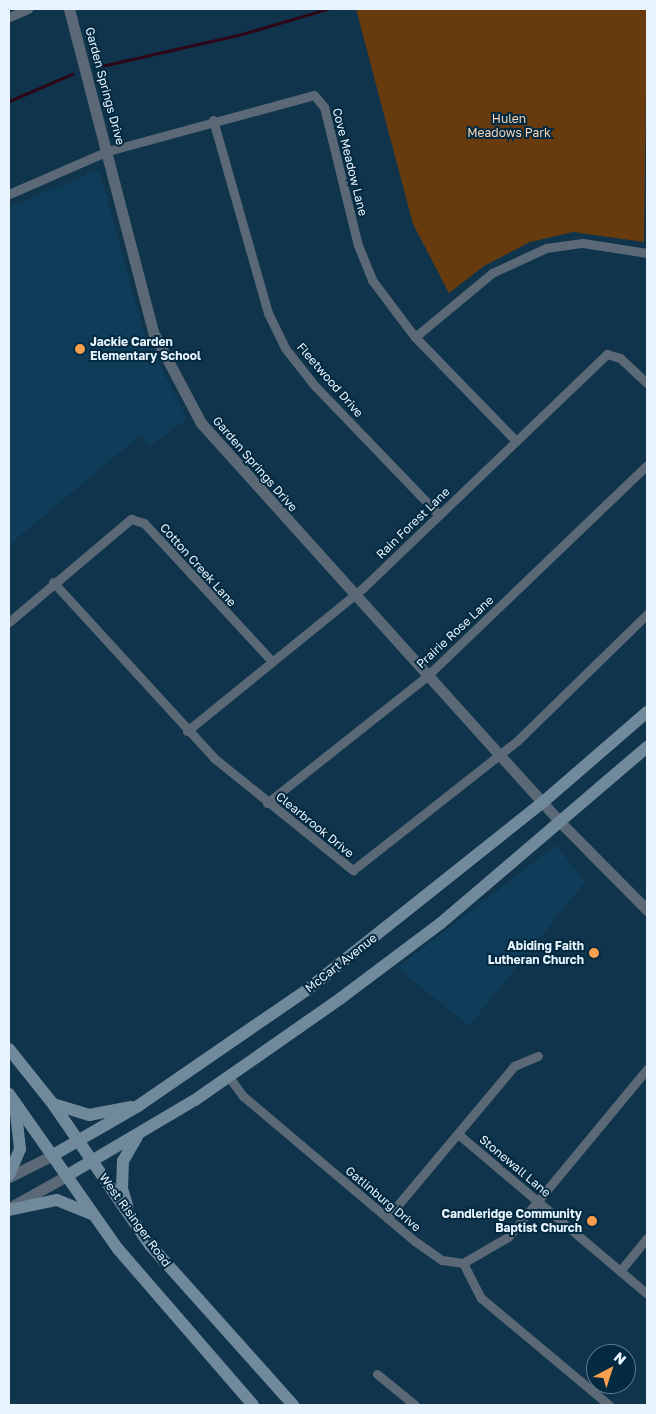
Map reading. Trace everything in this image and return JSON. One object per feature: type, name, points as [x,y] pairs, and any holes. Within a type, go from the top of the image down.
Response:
[{"type":"main road","name":"McCart Avenue","points":[[55,1154],[138,1106],[308,989],[542,803],[647,712]]},
{"type":"main road","points":[[68,1175],[229,1077],[427,934],[647,747]]},
{"type":"main road","name":"West Risinger Road","points":[[9,1048],[54,1104],[132,1219],[238,1348],[289,1404]]},
{"type":"main road","points":[[12,1098],[55,1154],[97,1218],[187,1334],[253,1405]]},
{"type":"main road","points":[[9,1176],[20,1149],[12,1098]]},
{"type":"main road","points":[[54,1104],[89,1115],[138,1106]]},
{"type":"main road","points":[[132,1219],[121,1178],[127,1151],[141,1132]]},
{"type":"main road","points":[[9,1209],[63,1200],[97,1218]]},
{"type":"street","points":[[9,17],[28,9]]},
{"type":"street","name":"Garden Springs Drive","points":[[69,9],[108,151],[153,332],[182,392],[216,444],[542,803],[647,910]]},
{"type":"street","name":"Cove Meadow Lane","points":[[9,194],[108,151],[303,96],[317,98],[324,107],[358,245],[372,280],[416,337],[516,441]]},
{"type":"street","name":"Fleetwood Drive","points":[[213,120],[268,313],[285,348],[315,386],[439,515]]},
{"type":"street","points":[[416,337],[492,273],[546,248],[583,243],[647,253]]},
{"type":"street","name":"Rain Forest Lane","points":[[187,731],[354,594],[607,354],[620,358],[647,383]]},
{"type":"street","name":"Prairie Rose Lane","points":[[267,803],[427,676],[647,465]]},
{"type":"street","name":"Cotton Creek Lane","points":[[9,622],[53,582],[126,522],[137,520],[272,661]]},
{"type":"street","name":"Clearbrook Drive","points":[[53,582],[187,731],[267,803],[353,870],[499,756],[647,614]]},
{"type":"street","points":[[387,1218],[514,1066],[538,1056]]},
{"type":"street","points":[[610,1405],[481,1298],[463,1263],[508,1237],[647,1069]]},
{"type":"street","name":"Gatlinburg Drive","points":[[229,1077],[243,1096],[387,1218],[442,1260],[463,1263]]},
{"type":"street","name":"Stonewall Lane","points":[[458,1134],[647,1294]]},
{"type":"street","name":"McCart Avenue","points":[[9,1176],[55,1154]]},
{"type":"street","points":[[9,1209],[68,1175]]},
{"type":"street","points":[[620,1271],[647,1238]]},
{"type":"street","points":[[377,1374],[415,1405]]},
{"type":"shaded area","name":"Jackie Carden Elementary School","points":[[99,170],[145,336],[187,419],[150,446],[141,435],[9,545],[9,207]]},
{"type":"shaded area","points":[[556,845],[585,882],[469,1026],[397,968]]},
{"type":"green space","name":"Hulen Meadows Park","points":[[356,9],[647,9],[644,242],[573,232],[530,242],[484,266],[449,293],[413,224]]},
{"type":"waterway","points":[[97,67],[242,34],[327,9]]},
{"type":"waterway","points":[[9,101],[72,74]]},
{"type":"place","name":"Jackie Carden Elementary School","points":[[80,349]]},
{"type":"place","name":"Abiding Faith Lutheran Church","points":[[594,953]]},
{"type":"place","name":"Candleridge Community Baptist Church","points":[[592,1221]]}]
